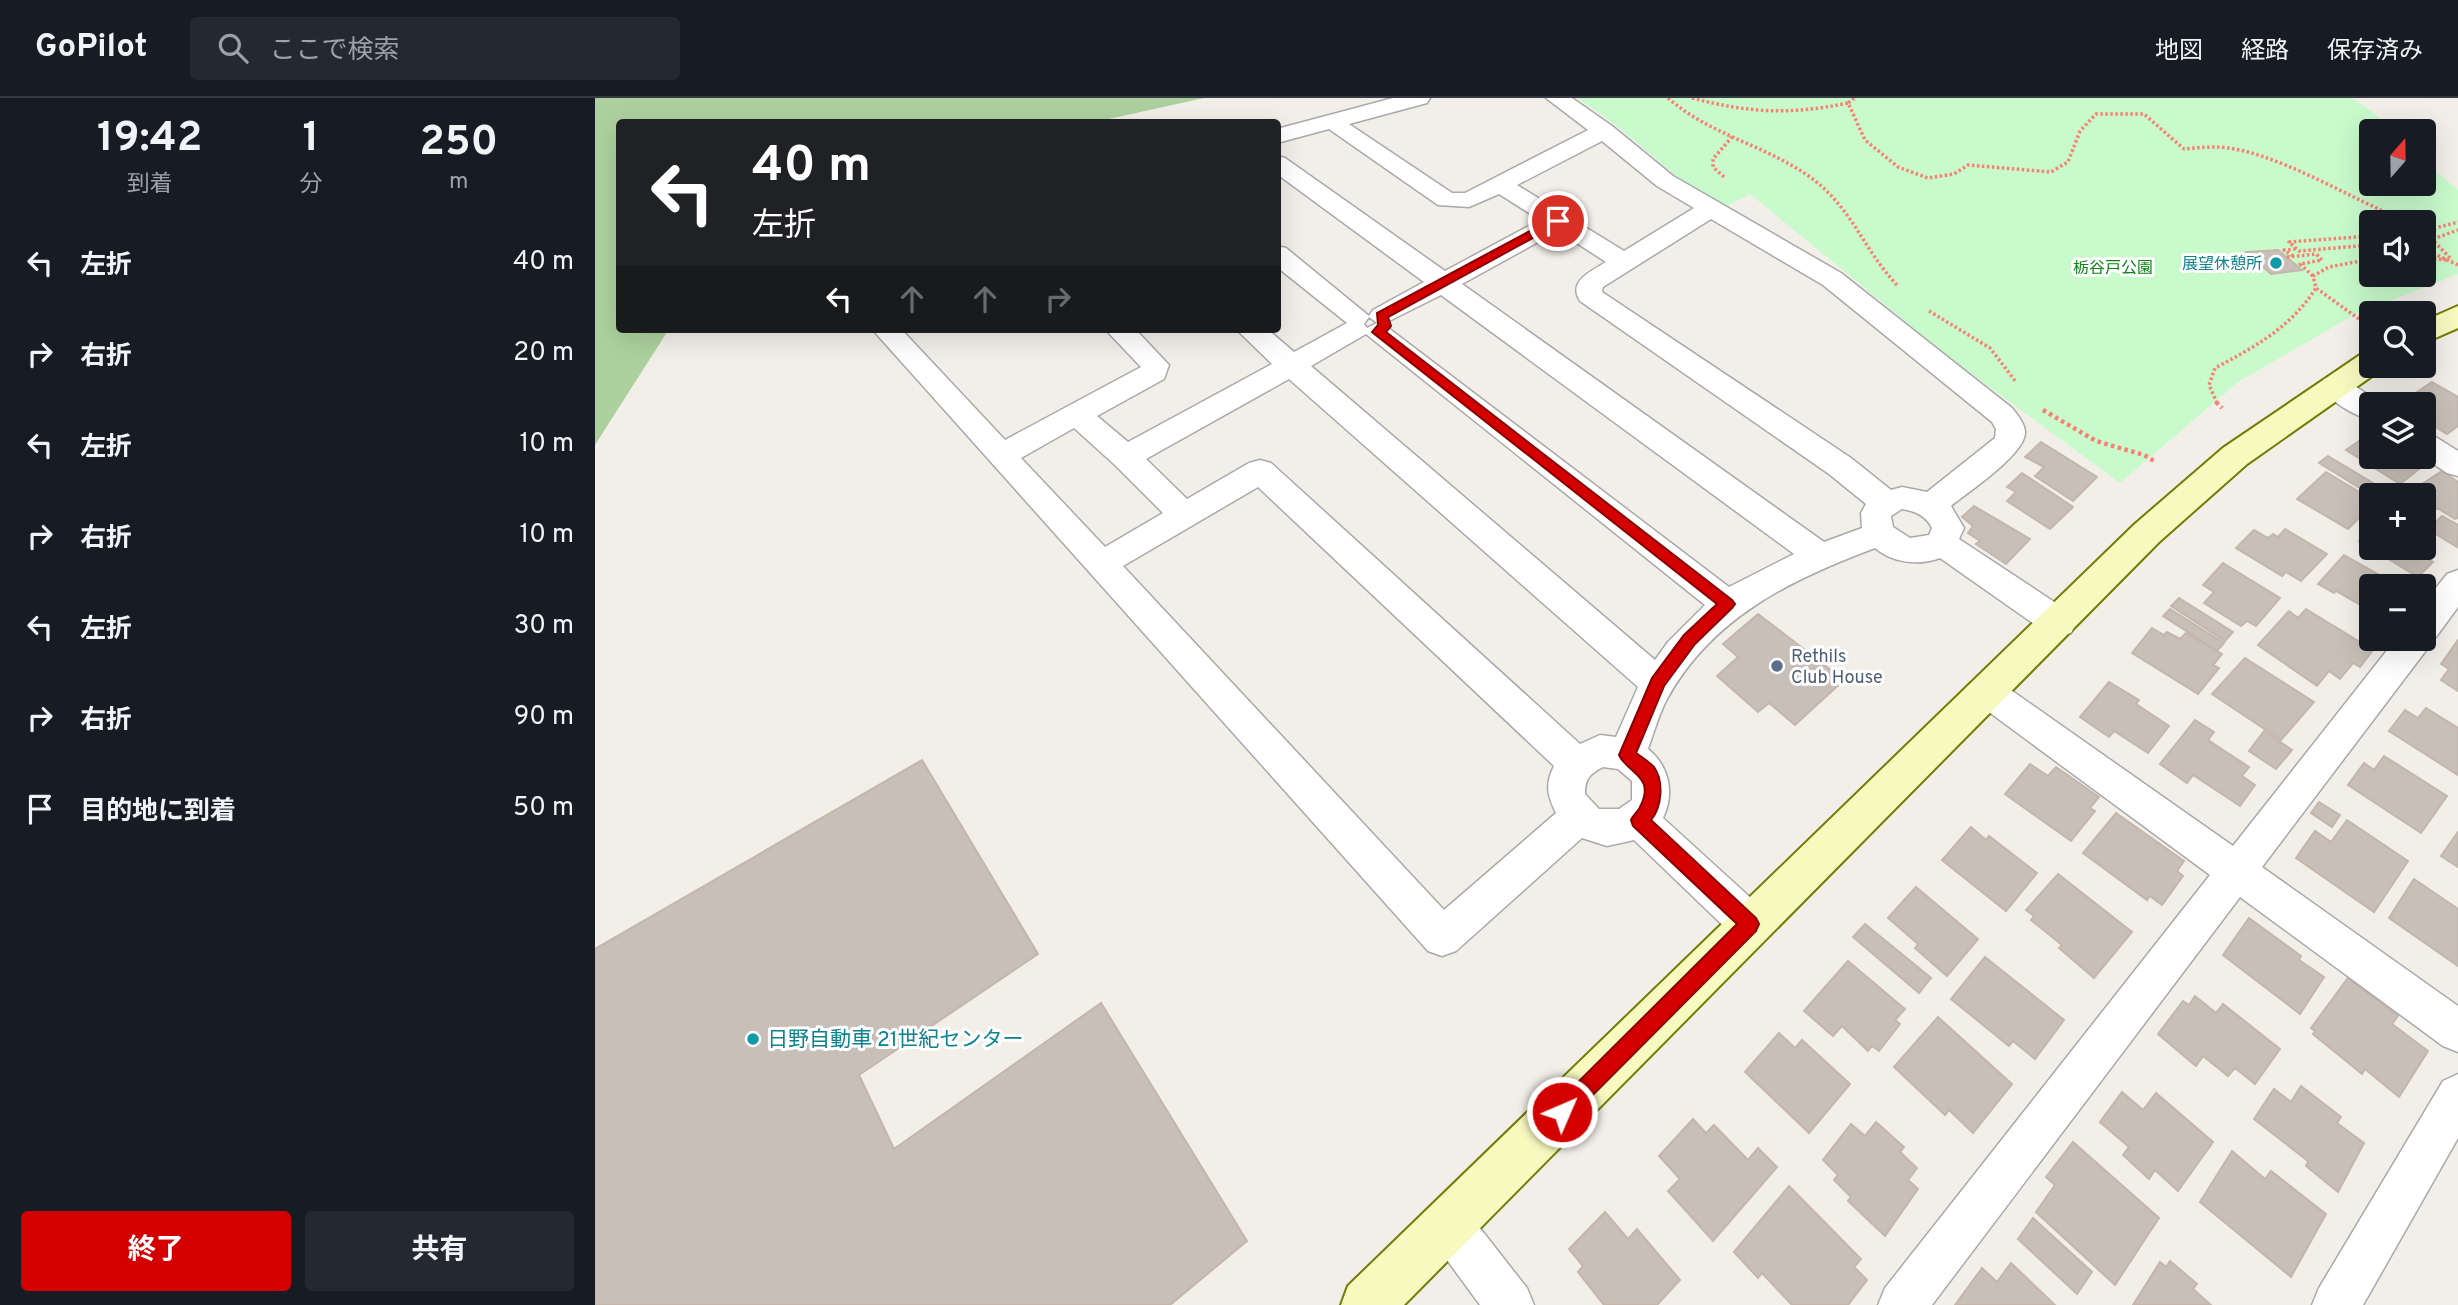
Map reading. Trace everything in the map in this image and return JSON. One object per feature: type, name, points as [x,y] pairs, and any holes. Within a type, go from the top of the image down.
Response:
[{"type":"street","points":[[1281,135],[1419,98]]},
{"type":"street","points":[[1557,98],[1604,131],[1665,181],[1832,279],[2011,425],[2012,434],[2007,444],[1931,506]]},
{"type":"street","points":[[1333,121],[1346,133],[1447,200],[1469,200],[1604,131]]},
{"type":"street","points":[[1281,166],[1819,555]]},
{"type":"street","points":[[1499,184],[1623,261]]},
{"type":"street","points":[[1627,755],[1658,683],[1690,639],[1727,604],[1774,574],[1819,555],[1882,518],[1912,499],[1931,506],[1945,520],[1948,528],[1942,543],[1923,552],[1898,548],[1882,518],[1840,466],[1589,295],[1590,283],[1711,208]]},
{"type":"street","points":[[1126,457],[1558,221]]},
{"type":"street","points":[[1281,257],[1727,604]]},
{"type":"street","points":[[2436,327],[2458,316]]},
{"type":"street","points":[[890,333],[1442,937],[1578,817]]},
{"type":"street","points":[[1002,455],[1154,372],[1155,365],[1123,333]]},
{"type":"street","points":[[1255,333],[1658,683]]},
{"type":"street","points":[[1367,1305],[2147,533],[2226,464],[2359,370]]},
{"type":"street","points":[[2334,386],[2359,402]]},
{"type":"street","points":[[1076,414],[1126,457],[1184,515]]},
{"type":"street","points":[[2436,449],[2456,460]]},
{"type":"street","points":[[1101,564],[1260,471],[1576,763]]},
{"type":"street","points":[[1942,543],[2059,623]]},
{"type":"street","points":[[2436,611],[2458,583]]},
{"type":"street","points":[[1902,1305],[2406,651]]},
{"type":"street","points":[[1986,691],[2458,1031]]},
{"type":"street","points":[[1600,751],[1627,755],[1648,772],[1653,785],[1648,810],[1639,820],[1627,827],[1602,828],[1578,817],[1570,807],[1565,783],[1576,763],[1587,755],[1600,751]]},
{"type":"street","points":[[1639,820],[1750,924]]},
{"type":"street","points":[[2336,1305],[2458,1096]]},
{"type":"street","points":[[1449,1224],[1510,1305]]},
{"type":"path","points":[[1668,98],[1685,115],[1779,157],[1821,186],[1848,213],[1885,273],[1903,290]]},
{"type":"path","points":[[1692,98],[1754,114],[1777,115],[1804,113],[1848,103],[1854,98]]},
{"type":"path","points":[[1848,103],[1865,140],[1898,167],[1928,178],[1954,174],[1968,165],[2051,172],[2068,162],[2080,131],[2096,114],[2144,114],[2184,149],[2219,147],[2274,160],[2377,210]]},
{"type":"path","points":[[1730,184],[1713,167],[1713,159],[1732,137]]},
{"type":"path","points":[[2436,228],[2458,222]]},
{"type":"path","points":[[2436,238],[2458,230]]},
{"type":"path","points":[[2359,237],[2289,242],[2299,251],[2359,245]]},
{"type":"path","points":[[2436,242],[2458,265]]},
{"type":"path","points":[[2293,256],[2284,250],[2296,248]]},
{"type":"path","points":[[2287,257],[2316,254],[2322,260],[2300,264],[2313,276],[2316,288],[2359,319]]},
{"type":"path","points":[[2436,254],[2452,260]]},
{"type":"path","points":[[2436,259],[2452,260]]},
{"type":"path","points":[[2313,276],[2329,267],[2359,261]]},
{"type":"path","points":[[2223,408],[2210,392],[2209,377],[2215,368],[2286,327],[2300,313],[2316,288]]},
{"type":"path","points":[[1926,309],[1975,336],[1993,351],[2011,372],[2019,389]]},
{"type":"path","points":[[2040,408],[2096,441],[2156,461]]},
{"type":"green space","points":[[595,98],[1204,98],[1109,119],[616,119],[616,333],[666,333],[595,445]]},
{"type":"green space","name":"栃谷戸公園","points":[[1577,98],[2352,98],[2380,119],[2359,119],[2359,196],[2436,196],[2436,172],[2458,190],[2458,274],[2436,283],[2436,210],[2359,210],[2359,287],[2425,287],[2390,301],[2359,301],[2359,313],[2238,382],[2120,483],[1950,358],[1750,194],[1727,206],[1678,177],[1607,118]]},
{"type":"building","name":"展望休憩所","points":[[2278,250],[2302,270],[2271,274],[2246,252]]},
{"type":"building","points":[[2432,382],[2458,397],[2458,426],[2447,434],[2436,427],[2436,392],[2417,392]]},
{"type":"building","points":[[2359,441],[2359,458],[2346,450]]},
{"type":"building","points":[[2041,442],[2097,477],[2073,501],[2035,476],[2044,467],[2025,457]]},
{"type":"building","points":[[2328,456],[2373,483],[2359,483],[2359,488],[2319,463]]},
{"type":"building","points":[[2376,469],[2419,469],[2398,483]]},
{"type":"building","points":[[2442,471],[2458,482],[2458,518],[2436,509],[2436,483],[2424,483]]},
{"type":"building","points":[[2326,472],[2359,492],[2359,518],[2348,529],[2297,499]]},
{"type":"building","points":[[2022,473],[2073,507],[2050,529],[2007,501],[2016,492],[2007,487]]},
{"type":"building","points":[[1974,506],[2030,539],[2006,564],[1976,544],[1980,541],[1968,533],[1973,526],[1962,517]]},
{"type":"building","points":[[2442,516],[2458,525],[2457,547],[2436,534],[2436,522]]},
{"type":"building","points":[[2285,529],[2327,554],[2301,581],[2286,572],[2282,576],[2236,548],[2254,530],[2268,538],[2273,534],[2278,537]]},
{"type":"building","points":[[2344,555],[2378,574],[2359,574],[2359,604],[2318,584]]},
{"type":"building","points":[[2390,560],[2433,562],[2421,574],[2413,574]]},
{"type":"building","points":[[2223,563],[2280,598],[2256,626],[2247,621],[2241,626],[2204,603],[2214,592],[2203,585]]},
{"type":"building","points":[[2179,598],[2233,632],[2225,641],[2171,606]]},
{"type":"building","points":[[2170,609],[2224,643],[2217,651],[2163,616]]},
{"type":"building","points":[[2306,609],[2359,641],[2359,651],[2372,651],[2360,667],[2353,663],[2340,679],[2329,671],[2317,686],[2258,645],[2289,611],[2298,618]]},
{"type":"building","name":"Rethils Club House","points":[[1758,614],[1844,680],[1795,725],[1769,703],[1758,712],[1717,676],[1738,657],[1723,644]]},
{"type":"building","points":[[2152,628],[2164,635],[2167,632],[2180,639],[2186,633],[2222,654],[2213,665],[2219,668],[2198,694],[2132,653]]},
{"type":"building","points":[[2458,640],[2458,691],[2441,680],[2449,669],[2441,664]]},
{"type":"building","points":[[2245,658],[2314,702],[2281,740],[2212,694]]},
{"type":"building","points":[[2109,682],[2139,700],[2136,704],[2169,726],[2148,753],[2114,731],[2109,737],[2080,717]]},
{"type":"building","points":[[2426,708],[2458,728],[2458,775],[2389,731],[2405,710],[2418,718]]},
{"type":"building","points":[[2195,720],[2214,732],[2208,740],[2249,767],[2242,776],[2255,785],[2240,806],[2193,775],[2187,783],[2160,764]]},
{"type":"building","points":[[2264,731],[2292,750],[2276,769],[2249,751]]},
{"type":"building","points":[[2384,756],[2447,796],[2421,833],[2348,785],[2364,763],[2374,770]]},
{"type":"building","name":"日野自動車 21世紀センター","points":[[922,760],[1038,954],[859,1075],[894,1149],[1101,1003],[1247,1241],[1170,1305],[595,1305],[595,949]]},
{"type":"building","points":[[2030,764],[2048,776],[2056,767],[2099,797],[2090,808],[2095,811],[2071,841],[2005,794]]},
{"type":"building","points":[[2319,802],[2340,815],[2332,827],[2311,813]]},
{"type":"building","points":[[2116,813],[2184,861],[2177,871],[2183,876],[2162,905],[2150,896],[2147,900],[2083,853]]},
{"type":"building","points":[[2347,820],[2408,861],[2374,912],[2296,858],[2315,831],[2331,842]]},
{"type":"building","points":[[1971,827],[1986,840],[1989,836],[2037,873],[2006,911],[1942,860]]},
{"type":"building","points":[[2458,832],[2458,867],[2441,856]]},
{"type":"building","points":[[2058,874],[2132,932],[2094,978],[2059,948],[2062,945],[2031,920],[2034,916],[2026,910]]},
{"type":"building","points":[[2414,879],[2458,909],[2458,966],[2389,918]]},
{"type":"building","points":[[1916,887],[1978,939],[1947,976],[1915,948],[1918,944],[1888,918]]},
{"type":"building","points":[[2249,918],[2301,956],[2299,960],[2324,977],[2300,1014],[2223,955]]},
{"type":"building","points":[[1865,924],[1931,978],[1919,993],[1853,937]]},
{"type":"building","points":[[1985,957],[2064,1020],[2035,1059],[2013,1041],[2009,1046],[1951,999]]},
{"type":"building","points":[[1848,961],[1905,1009],[1895,1020],[1900,1024],[1879,1051],[1872,1046],[1868,1051],[1842,1026],[1833,1036],[1804,1011]]},
{"type":"building","points":[[2348,978],[2398,1016],[2392,1024],[2428,1051],[2399,1097],[2365,1069],[2362,1074],[2313,1034],[2315,1031],[2311,1028]]},
{"type":"building","points":[[2195,996],[2216,1013],[2223,1004],[2280,1049],[2255,1084],[2235,1068],[2228,1076],[2203,1056],[2196,1066],[2158,1034],[2183,1001],[2189,1005]]},
{"type":"building","points":[[1938,1017],[2012,1084],[1973,1133],[1949,1110],[1945,1115],[1894,1067]]},
{"type":"building","points":[[1779,1033],[1795,1048],[1802,1040],[1850,1084],[1809,1133],[1745,1072]]},
{"type":"building","points":[[2301,1086],[2341,1117],[2337,1123],[2364,1143],[2338,1192],[2306,1166],[2308,1161],[2254,1119],[2274,1089],[2291,1102]]},
{"type":"building","points":[[2122,1092],[2143,1110],[2156,1093],[2213,1142],[2178,1191],[2155,1170],[2149,1179],[2123,1155],[2129,1147],[2100,1122]]},
{"type":"building","points":[[1693,1119],[1706,1133],[1714,1125],[1748,1160],[1758,1148],[1777,1167],[1713,1241],[1668,1191],[1680,1179],[1659,1156]]},
{"type":"building","points":[[1876,1122],[1904,1147],[1900,1152],[1917,1168],[1908,1180],[1918,1189],[1885,1236],[1848,1201],[1851,1197],[1834,1180],[1838,1175],[1823,1160],[1851,1124],[1865,1136]]},
{"type":"building","points":[[2073,1142],[2159,1218],[2115,1285],[2036,1212],[2055,1185],[2046,1177]]},
{"type":"building","points":[[2232,1151],[2265,1179],[2271,1171],[2326,1214],[2291,1277],[2200,1202]]},
{"type":"building","points":[[1789,1186],[1861,1259],[1854,1267],[1867,1280],[1848,1305],[1792,1305],[1762,1273],[1758,1278],[1734,1252]]},
{"type":"building","points":[[1605,1212],[1628,1239],[1637,1229],[1680,1280],[1657,1305],[1604,1305],[1578,1272],[1583,1266],[1569,1249]]},
{"type":"building","points":[[2033,1218],[2092,1272],[2077,1294],[2018,1239]]},
{"type":"building","points":[[2170,1261],[2197,1284],[2193,1289],[2211,1305],[2133,1305],[2160,1262],[2166,1267]]},
{"type":"building","points":[[2011,1263],[2055,1305],[1955,1305],[1982,1268],[1997,1282]]},
{"type":"place","name":"展望休憩所","points":[[2276,263]]},
{"type":"place","name":"Rethils Club House","points":[[1777,666]]},
{"type":"place","name":"日野自動車 21世紀センター","points":[[753,1039]]},
{"type":"route","points":[[1558,221],[1382,316],[1385,318],[1385,326],[1378,332],[1727,604],[1690,639],[1658,683],[1627,755],[1639,762],[1648,772],[1653,785],[1648,810],[1639,820],[1750,924],[1562,1112]]}]
